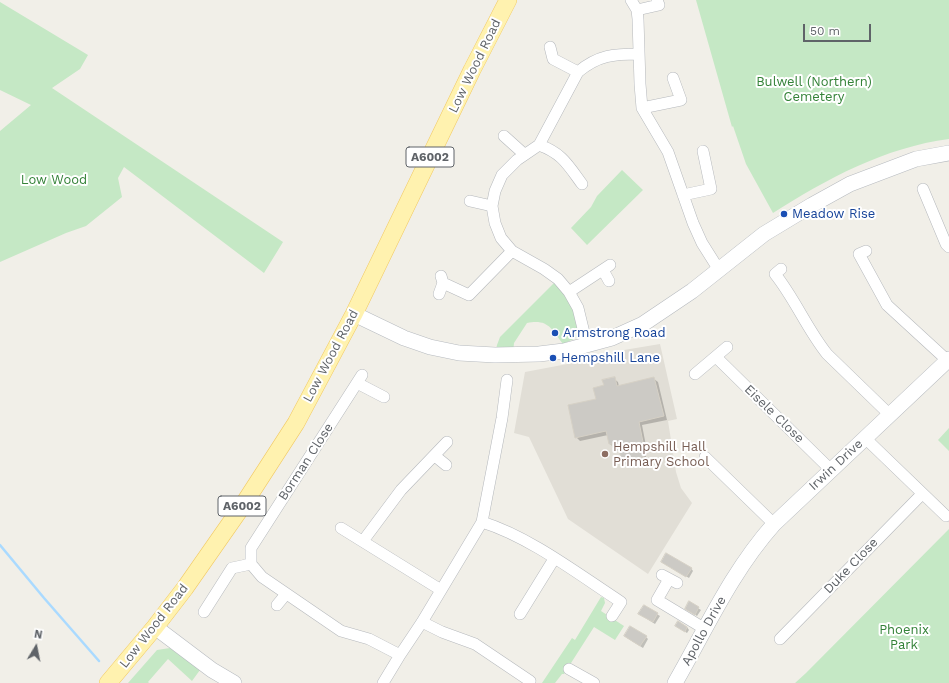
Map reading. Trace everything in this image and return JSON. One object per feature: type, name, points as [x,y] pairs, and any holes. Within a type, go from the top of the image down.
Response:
[{"type":"main road","name":"Low Wood Road","points":[[108,683],[155,627],[185,588],[243,505],[292,429],[354,314],[508,0]]},
{"type":"street","points":[[631,0],[637,10],[640,98],[642,108],[668,152],[693,223],[702,243],[719,270]]},
{"type":"street","points":[[637,10],[658,5],[657,0]]},
{"type":"street","points":[[550,47],[553,59],[578,72]]},
{"type":"street","points":[[587,345],[578,308],[570,292],[558,279],[544,269],[512,251],[501,238],[495,223],[492,206],[495,191],[502,175],[524,154],[539,144],[578,72],[587,64],[602,57],[619,54],[639,54]]},
{"type":"street","points":[[642,108],[681,100],[673,78]]},
{"type":"street","points":[[504,136],[524,154]]},
{"type":"street","points":[[539,144],[555,152],[582,184]]},
{"type":"street","points":[[684,195],[711,189],[703,151]]},
{"type":"street","points":[[354,314],[404,338],[430,347],[459,353],[495,355],[538,354],[587,345],[612,338],[643,324],[692,291],[764,234],[850,184],[916,159],[949,154]]},
{"type":"street","points":[[923,189],[943,238],[949,247]]},
{"type":"street","points":[[470,201],[492,206]]},
{"type":"street","points":[[441,284],[469,295],[512,251]]},
{"type":"street","points":[[866,251],[859,254],[887,305],[948,360]]},
{"type":"street","points":[[570,292],[606,267],[609,281]]},
{"type":"street","points":[[781,268],[775,274],[797,305],[818,343],[826,354],[890,415]]},
{"type":"street","points":[[695,374],[727,347]]},
{"type":"street","name":"Eisele Close","points":[[716,357],[832,470]]},
{"type":"street","name":"Irwin Drive","points":[[733,580],[759,541],[774,524],[948,360]]},
{"type":"street","name":"Borman Close","points":[[251,564],[251,548],[360,379],[384,397]]},
{"type":"street","points":[[383,683],[422,622],[482,522],[502,418],[507,380]]},
{"type":"street","points":[[865,438],[946,516]]},
{"type":"street","points":[[363,541],[401,490],[447,442]]},
{"type":"street","points":[[435,456],[446,465]]},
{"type":"street","points":[[707,462],[774,524]]},
{"type":"street","name":"Duke Close","points":[[780,639],[922,494]]},
{"type":"street","points":[[482,522],[501,528],[554,559],[621,602],[612,616]]},
{"type":"street","points":[[341,528],[441,590]]},
{"type":"street","points":[[520,614],[554,559]]},
{"type":"street","points":[[204,612],[232,568],[251,564],[262,578],[341,631],[369,638],[400,655]]},
{"type":"street","points":[[669,579],[657,600],[705,629]]},
{"type":"street","name":"Apollo Drive","points":[[675,683],[733,580]]},
{"type":"street","points":[[277,605],[286,594]]},
{"type":"street","points":[[422,622],[442,632],[475,644],[530,681],[529,683]]},
{"type":"street","points":[[155,627],[212,670],[234,683]]},
{"type":"street","points":[[569,669],[580,680],[594,683]]},
{"type":"shaded area","name":"Hempshill Hall Primary School","points":[[660,344],[677,419],[668,421],[676,472],[681,488],[692,503],[648,574],[568,519],[529,437],[514,433],[525,372],[578,362],[624,350]]},
{"type":"green space","name":"Bulwell (Northern) Cemetery","points":[[696,0],[949,0],[949,139],[902,149],[857,166],[814,188],[773,213],[746,164],[733,126],[732,127]]},
{"type":"green space","name":"Low Wood","points":[[0,2],[88,55],[80,69],[52,88],[283,242],[264,273],[124,167],[118,178],[122,197],[86,226],[66,233],[0,262],[0,131],[31,105],[0,90]]},
{"type":"green space","points":[[622,170],[643,190],[587,245],[571,228],[591,207],[597,196]]},
{"type":"green space","points":[[558,279],[569,292],[582,335],[563,344],[548,326],[540,322],[527,323],[514,343],[513,353],[495,355],[500,337]]},
{"type":"green space","points":[[949,428],[949,451],[938,440]]},
{"type":"green space","name":"Phoenix Park","points":[[949,529],[949,683],[795,683],[806,673]]},
{"type":"green space","points":[[601,597],[604,598],[605,603],[601,611],[624,626],[615,640],[594,627],[564,674],[562,674],[555,683],[542,683],[572,638],[575,640]]},
{"type":"green space","points":[[170,648],[200,670],[192,681],[168,659],[148,682],[149,683],[128,683],[157,650]]},
{"type":"building","points":[[615,377],[617,386],[654,377],[664,416],[639,422],[644,447],[642,448],[644,457],[622,462],[618,446],[613,448],[612,444],[609,444],[606,431],[575,438],[568,405],[596,399],[593,388],[604,385],[602,380]]},
{"type":"building","points":[[666,553],[692,568],[686,577],[661,562]]},
{"type":"building","points":[[689,601],[699,607],[695,615],[685,609]]},
{"type":"building","points":[[644,605],[658,613],[653,622],[638,614]]},
{"type":"building","points":[[678,621],[687,627],[685,632],[675,626]]},
{"type":"building","points":[[630,626],[647,636],[640,646],[624,636]]},
{"type":"waterway","points":[[0,545],[99,661]]},
{"type":"place","name":"Meadow Rise","points":[[784,214]]},
{"type":"place","name":"Armstrong Road","points":[[555,333]]},
{"type":"place","name":"Hempshill Lane","points":[[553,358]]},
{"type":"place","name":"Hempshill Hall Primary School","points":[[605,454]]}]
